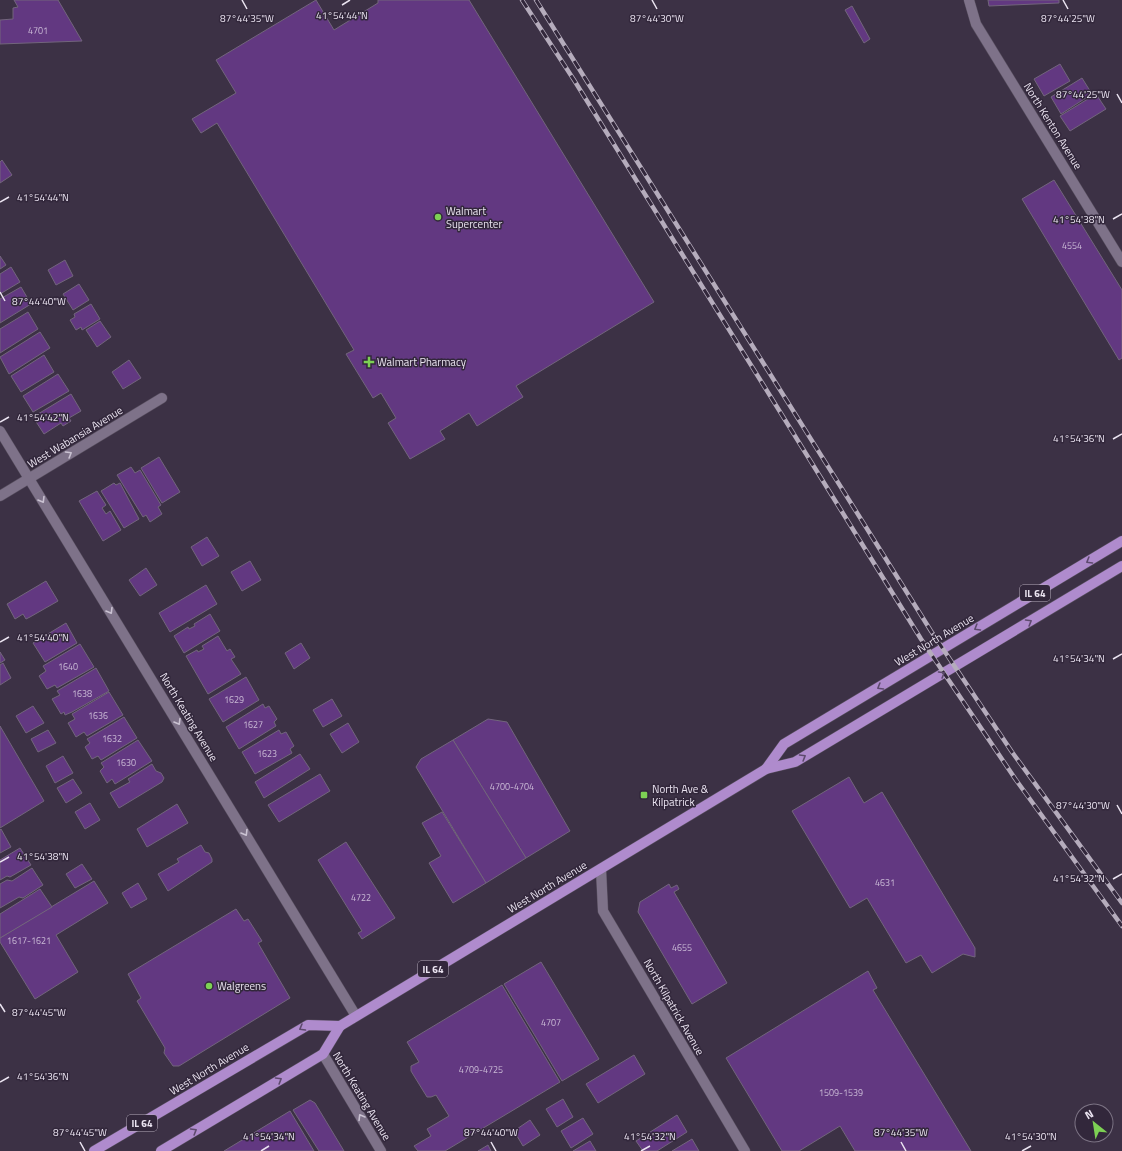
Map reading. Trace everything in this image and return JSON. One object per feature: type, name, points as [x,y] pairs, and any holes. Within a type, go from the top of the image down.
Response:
[{"type":"main road","name":"West North Avenue","points":[[766,769],[784,744],[1122,541]]},
{"type":"main road","name":"West North Avenue","points":[[161,1151],[323,1054],[340,1026],[356,1016],[766,769],[795,762],[1122,566]]},
{"type":"main road","name":"West North Avenue","points":[[94,1151],[308,1025],[340,1026]]},
{"type":"street","name":"North Kenton Avenue","points":[[969,0],[976,24],[1122,262]]},
{"type":"street","name":"West Wabansia Avenue","points":[[0,496],[162,398]]},
{"type":"street","name":"North Keating Avenue","points":[[0,431],[356,1016]]},
{"type":"street","name":"North Kilpatrick Avenue","points":[[601,869],[603,911],[745,1151]]},
{"type":"street","name":"North Keating Avenue","points":[[323,1054],[380,1151]]},
{"type":"building","points":[[14,0],[58,0],[82,41],[0,44],[0,20],[13,19],[13,8],[18,7]]},
{"type":"building","name":"Walmart Supercenter","points":[[316,0],[334,30],[378,3],[378,0],[469,0],[654,302],[516,386],[523,397],[477,426],[469,413],[440,431],[445,439],[410,459],[388,423],[396,418],[381,393],[373,398],[346,354],[354,350],[217,123],[201,133],[192,119],[236,93],[216,60]]},
{"type":"building","points":[[988,0],[1059,0],[1059,3],[989,6]]},
{"type":"building","points":[[852,6],[870,39],[864,43],[845,10]]},
{"type":"building","points":[[1060,64],[1070,81],[1044,96],[1034,79]]},
{"type":"building","points":[[1082,78],[1092,94],[1061,114],[1051,97]]},
{"type":"building","points":[[1096,94],[1106,109],[1070,131],[1060,116]]},
{"type":"building","points":[[2,160],[12,175],[0,183],[0,162]]},
{"type":"building","points":[[1054,180],[1122,290],[1122,358],[1119,360],[1022,199]]},
{"type":"building","points":[[0,256],[6,265],[0,269]]},
{"type":"building","points":[[65,260],[73,276],[56,285],[48,270]]},
{"type":"building","points":[[11,267],[20,282],[0,294],[0,274]]},
{"type":"building","points":[[79,284],[89,300],[73,310],[63,294]]},
{"type":"building","points":[[21,287],[31,304],[0,323],[0,299]]},
{"type":"building","points":[[91,304],[100,319],[82,330],[81,327],[76,330],[70,320],[75,317],[74,314]]},
{"type":"building","points":[[28,312],[38,329],[0,353],[0,329]]},
{"type":"building","points":[[100,321],[111,337],[97,347],[86,330]]},
{"type":"building","points":[[40,332],[50,348],[9,374],[0,357]]},
{"type":"building","points":[[44,355],[54,372],[21,392],[11,376]]},
{"type":"building","points":[[129,360],[141,378],[123,389],[112,372]]},
{"type":"building","points":[[58,374],[69,391],[33,412],[23,396]]},
{"type":"building","points":[[71,394],[81,411],[69,418],[71,421],[63,426],[61,423],[44,434],[33,417]]},
{"type":"building","points":[[159,457],[180,492],[162,503],[141,468]]},
{"type":"building","points":[[131,467],[135,473],[140,470],[161,505],[158,507],[162,514],[150,522],[146,515],[143,517],[117,475]]},
{"type":"building","points":[[114,483],[116,485],[120,483],[139,519],[124,528],[101,491]]},
{"type":"building","points":[[97,491],[106,505],[102,508],[106,514],[110,511],[121,530],[103,541],[79,501]]},
{"type":"building","points":[[207,537],[219,556],[202,566],[191,547]]},
{"type":"building","points":[[250,561],[261,580],[242,591],[231,572]]},
{"type":"building","points":[[146,568],[157,585],[140,596],[129,580]]},
{"type":"building","points":[[46,581],[58,601],[26,619],[23,614],[15,619],[7,604]]},
{"type":"building","points":[[206,585],[217,604],[170,632],[159,613]]},
{"type":"building","points":[[210,614],[220,631],[184,653],[174,636],[188,627],[189,629],[195,626],[194,624]]},
{"type":"building","points":[[66,623],[77,643],[45,662],[33,643]]},
{"type":"building","points":[[218,636],[227,651],[230,649],[235,657],[231,659],[241,674],[208,694],[186,656],[197,650],[198,652],[204,649],[202,646]]},
{"type":"building","points":[[301,643],[310,658],[294,669],[285,653]]},
{"type":"building","points":[[80,644],[94,667],[57,688],[55,685],[47,689],[39,676],[46,671],[43,666]]},
{"type":"building","points":[[0,652],[5,660],[0,663]]},
{"type":"building","points":[[3,663],[11,678],[0,685],[0,665]]},
{"type":"building","points":[[96,668],[109,691],[72,712],[65,715],[64,712],[61,714],[52,699],[60,695],[57,691]]},
{"type":"building","points":[[246,677],[259,700],[223,722],[209,699]]},
{"type":"building","points":[[109,692],[123,715],[87,736],[84,732],[76,737],[68,723],[75,719],[72,714]]},
{"type":"building","points":[[332,699],[342,716],[323,727],[313,710]]},
{"type":"building","points":[[263,704],[265,708],[269,706],[277,719],[274,722],[276,726],[239,749],[226,727]]},
{"type":"building","points":[[33,706],[44,723],[26,733],[16,716]]},
{"type":"building","points":[[124,717],[137,738],[101,760],[98,756],[92,759],[85,747],[90,743],[87,739]]},
{"type":"building","points":[[488,719],[507,722],[570,831],[526,858],[453,740]]},
{"type":"building","points":[[348,723],[359,742],[342,753],[330,734]]},
{"type":"building","points":[[0,726],[44,801],[0,828]]},
{"type":"building","points":[[48,730],[56,743],[38,752],[31,739]]},
{"type":"building","points":[[279,730],[281,734],[286,732],[294,746],[290,749],[292,753],[255,774],[242,752]]},
{"type":"building","points":[[138,740],[152,761],[115,784],[112,779],[107,783],[100,771],[104,767],[101,763]]},
{"type":"building","points":[[453,740],[526,858],[486,883],[416,767],[421,759]]},
{"type":"building","points":[[300,754],[310,769],[264,798],[255,782]]},
{"type":"building","points":[[63,756],[73,773],[55,783],[46,766]]},
{"type":"building","points":[[152,764],[156,771],[161,773],[164,778],[162,782],[119,808],[110,793],[130,782],[128,779]]},
{"type":"building","points":[[320,774],[330,791],[279,822],[268,805]]},
{"type":"building","points":[[849,777],[864,803],[882,792],[975,948],[975,957],[963,954],[932,973],[921,955],[906,963],[867,898],[850,908],[792,811]]},
{"type":"building","points":[[73,779],[82,793],[66,803],[57,788]]},
{"type":"building","points":[[90,803],[100,820],[85,829],[75,812]]},
{"type":"building","points":[[177,804],[188,823],[147,847],[137,829]]},
{"type":"building","points":[[442,812],[486,883],[453,903],[429,863],[441,856],[422,823]]},
{"type":"building","points":[[1,829],[11,847],[0,853],[0,830]]},
{"type":"building","points":[[346,842],[395,918],[362,939],[358,933],[362,931],[318,860]]},
{"type":"building","points":[[201,845],[205,852],[209,853],[212,862],[168,891],[158,874],[179,862],[177,859]]},
{"type":"building","points":[[20,848],[31,865],[10,877],[7,876],[0,880],[0,860]]},
{"type":"building","points":[[82,864],[92,879],[75,888],[66,874]]},
{"type":"building","points":[[32,868],[43,885],[23,898],[19,897],[0,908],[0,884],[7,880],[12,881]]},
{"type":"building","points":[[94,881],[108,903],[56,935],[78,972],[35,999],[0,942],[0,938]]},
{"type":"building","points":[[138,883],[147,899],[131,908],[122,893]]},
{"type":"building","points":[[669,884],[671,888],[677,885],[679,889],[674,892],[727,983],[692,1004],[638,912],[640,902]]},
{"type":"building","points":[[40,889],[52,907],[0,938],[0,914]]},
{"type":"building","name":"Walgreens","points":[[236,909],[244,921],[248,919],[262,941],[258,943],[290,998],[179,1066],[173,1066],[164,1053],[165,1048],[137,1001],[141,998],[128,974]]},
{"type":"building","points":[[541,962],[599,1059],[562,1081],[504,984]]},
{"type":"building","points":[[868,971],[877,988],[873,990],[971,1151],[855,1151],[840,1126],[799,1151],[782,1151],[726,1058]]},
{"type":"building","points":[[502,985],[560,1082],[445,1151],[418,1151],[414,1146],[431,1136],[427,1129],[449,1116],[436,1095],[427,1097],[411,1071],[411,1066],[419,1062],[407,1042]]},
{"type":"building","points":[[634,1055],[645,1074],[598,1103],[586,1084]]},
{"type":"building","points":[[563,1099],[573,1117],[557,1127],[546,1109]]},
{"type":"building","points":[[310,1100],[315,1103],[344,1151],[319,1151],[293,1110]]},
{"type":"building","points":[[290,1111],[314,1151],[224,1151]]},
{"type":"building","points":[[677,1115],[687,1132],[657,1151],[643,1151],[636,1141]]},
{"type":"building","points":[[583,1118],[593,1134],[571,1148],[561,1131]]},
{"type":"building","points":[[530,1120],[540,1135],[523,1146],[514,1131]]},
{"type":"building","points":[[692,1139],[699,1151],[672,1151]]},
{"type":"building","points":[[590,1141],[596,1151],[573,1151]]},
{"type":"building","points":[[488,1145],[491,1151],[478,1151]]},
{"type":"railway","points":[[522,0],[574,80],[921,639],[1016,780],[1122,926]]},
{"type":"railway","points":[[536,0],[931,631],[1012,752],[1122,903]]},
{"type":"place","name":"Walmart Supercenter","points":[[438,217]]},
{"type":"place","name":"Walmart Pharmacy","points":[[369,362]]},
{"type":"place","name":"North Ave & Kilpatrick","points":[[644,795]]},
{"type":"place","name":"Walgreens","points":[[209,986]]}]
